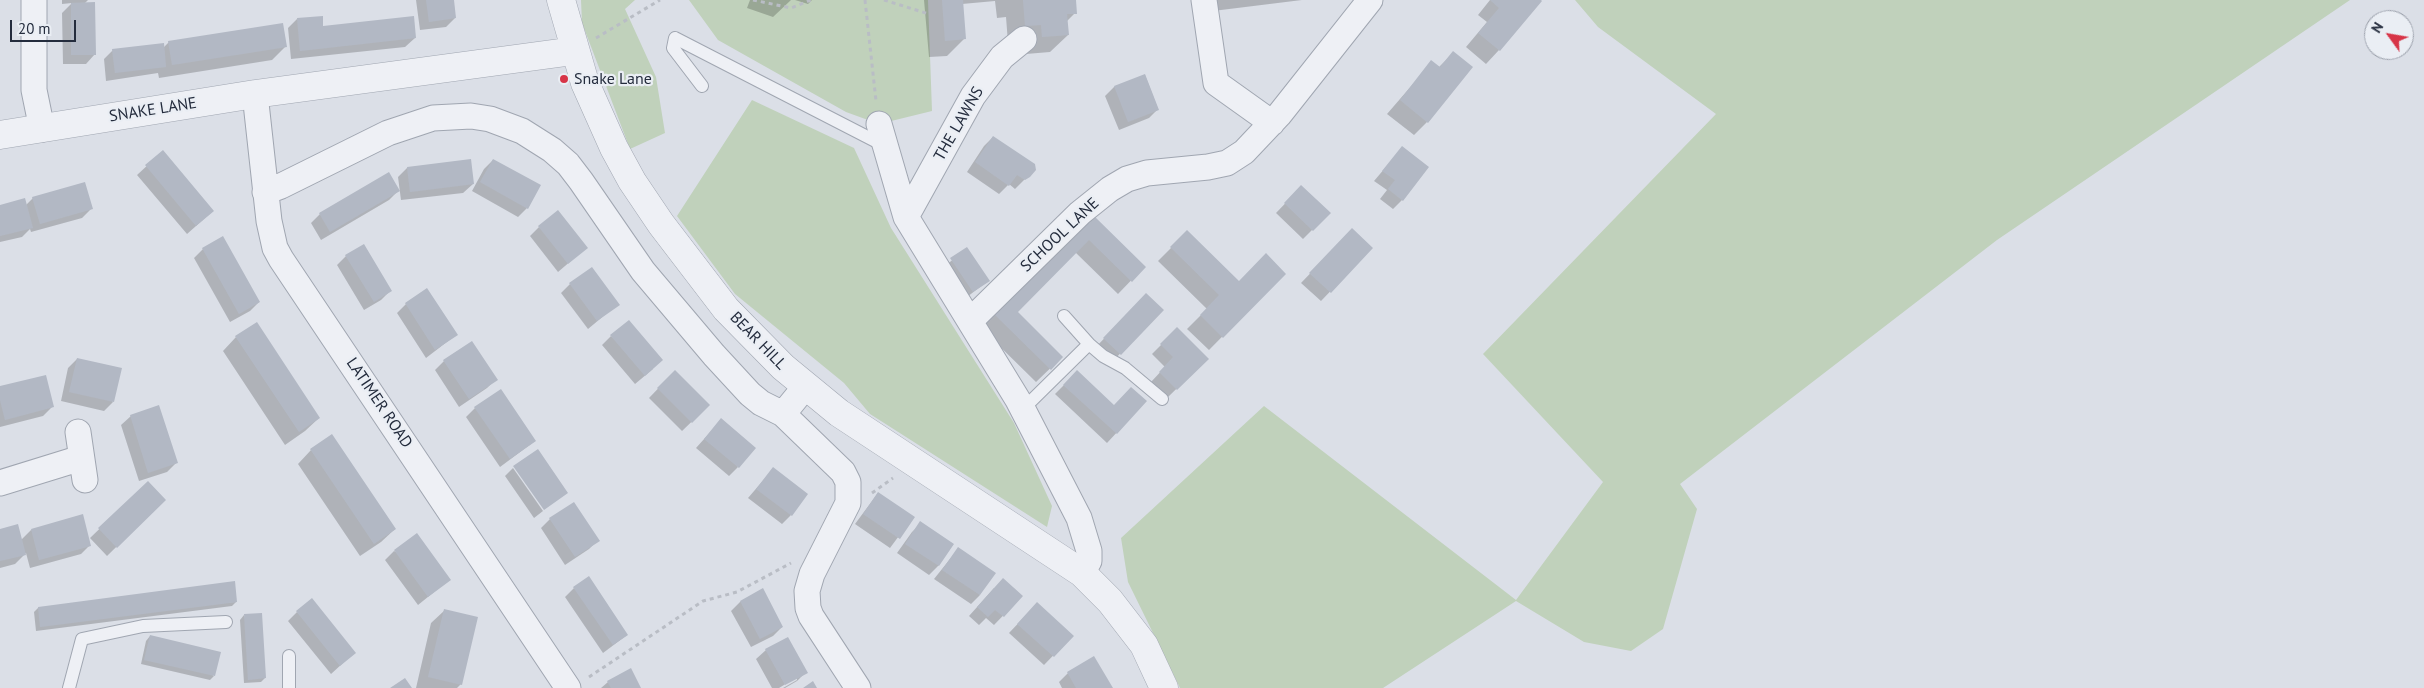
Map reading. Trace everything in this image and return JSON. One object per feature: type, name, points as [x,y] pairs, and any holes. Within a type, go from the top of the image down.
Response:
[{"type":"street","points":[[34,0],[34,90],[42,129]]},
{"type":"street","name":"BEAR HILL","points":[[561,0],[574,51],[595,108],[614,148],[632,180],[661,224],[726,309],[758,344],[805,387],[839,413],[913,464],[1082,573],[1110,601],[1144,645],[1164,688]]},
{"type":"street","points":[[1204,0],[1216,83],[1272,123]]},
{"type":"street","name":"SCHOOL LANE","points":[[971,320],[1080,213],[1110,188],[1127,179],[1147,173],[1208,167],[1227,163],[1244,152],[1272,123],[1370,0]]},
{"type":"street","name":"THE LAWNS","points":[[906,217],[973,96],[1002,57],[1024,39]]},
{"type":"street","name":"SNAKE LANE","points":[[0,135],[255,94],[574,51]]},
{"type":"street","name":"LATIMER ROAD","points":[[255,94],[264,192],[272,237],[280,259],[564,683]]},
{"type":"street","points":[[264,192],[281,186],[388,133],[434,118],[471,116],[506,124],[536,139],[568,164],[643,272],[687,326],[750,394],[761,403],[783,414],[843,472],[850,492],[845,513],[812,574],[808,591],[808,608],[810,616],[858,688]]},
{"type":"street","points":[[882,135],[906,217],[971,320],[1023,410],[1079,518],[1088,542],[1088,560],[1082,573]]},
{"type":"street","points":[[783,414],[805,387]]},
{"type":"street","points":[[0,483],[83,469],[78,432]]},
{"type":"lane","points":[[702,86],[673,48],[675,38],[882,135]]},
{"type":"lane","points":[[1064,316],[1089,344],[1103,356],[1125,368],[1162,399]]},
{"type":"lane","points":[[1023,410],[1089,344]]},
{"type":"lane","points":[[69,688],[82,639],[143,626],[226,622]]},
{"type":"lane","points":[[289,656],[289,688]]},
{"type":"path","points":[[574,51],[660,0]]},
{"type":"path","points":[[753,0],[791,8],[811,0]]},
{"type":"path","points":[[865,0],[882,135]]},
{"type":"path","points":[[884,0],[929,14]]},
{"type":"path","points":[[845,513],[913,464]]},
{"type":"path","points":[[564,683],[703,601],[737,592],[794,562]]},
{"type":"green space","points":[[581,0],[635,0],[625,9],[656,77],[665,133],[630,149],[582,23]]},
{"type":"green space","points":[[689,0],[928,0],[932,111],[879,124],[846,112],[718,40]]},
{"type":"green space","points":[[1575,0],[2350,0],[1997,240],[1680,484],[1697,509],[1663,629],[1631,651],[1584,642],[1516,601],[1383,688],[1180,688],[1128,582],[1121,538],[1264,406],[1516,600],[1603,482],[1483,354],[1716,114],[1598,27]]},
{"type":"green space","points":[[752,100],[854,148],[891,228],[1014,423],[1052,506],[1047,527],[870,414],[844,383],[735,294],[677,216]]},
{"type":"building","points":[[426,0],[454,0],[456,18],[429,22]]},
{"type":"building","points":[[942,0],[963,0],[966,39],[945,41]]},
{"type":"building","points":[[1023,0],[1076,0],[1077,14],[1067,14],[1069,35],[1042,37],[1041,25],[1025,26]]},
{"type":"building","points":[[1490,0],[1542,1],[1500,51],[1478,33],[1499,8]]},
{"type":"building","points":[[95,2],[96,55],[71,55],[71,3]]},
{"type":"building","points":[[323,16],[323,26],[414,16],[416,38],[300,51],[297,18]]},
{"type":"building","points":[[283,23],[287,47],[172,65],[168,41]]},
{"type":"building","points":[[164,43],[166,67],[115,73],[112,49]]},
{"type":"building","points":[[1453,51],[1473,67],[1428,123],[1400,100],[1431,60],[1440,67]]},
{"type":"building","points":[[1145,74],[1159,110],[1128,122],[1114,86]]},
{"type":"building","points":[[993,136],[1035,164],[1036,170],[1030,177],[1025,180],[1017,175],[1009,186],[975,162]]},
{"type":"building","points":[[1402,146],[1429,167],[1403,201],[1388,189],[1395,180],[1382,171]]},
{"type":"building","points":[[163,150],[214,211],[196,226],[145,165]]},
{"type":"building","points":[[471,159],[474,184],[410,192],[407,167]]},
{"type":"building","points":[[493,159],[541,185],[528,209],[480,182]]},
{"type":"building","points":[[389,172],[400,191],[330,232],[319,213]]},
{"type":"building","points":[[85,182],[93,209],[40,224],[32,197]]},
{"type":"building","points":[[1301,185],[1331,213],[1313,231],[1284,203]]},
{"type":"building","points":[[25,198],[33,228],[0,236],[0,205]]},
{"type":"building","points":[[558,210],[588,248],[568,264],[538,226]]},
{"type":"building","points":[[1092,214],[1146,267],[1132,282],[1089,240],[1018,312],[1063,357],[1051,370],[993,313]]},
{"type":"building","points":[[1352,228],[1373,248],[1331,293],[1309,273]]},
{"type":"building","points":[[1187,230],[1239,281],[1266,253],[1286,274],[1223,338],[1200,315],[1219,295],[1170,247]]},
{"type":"building","points":[[223,236],[260,302],[239,314],[202,248]]},
{"type":"building","points":[[364,244],[392,291],[374,302],[345,255]]},
{"type":"building","points":[[967,247],[990,281],[973,292],[950,258]]},
{"type":"building","points":[[592,267],[620,305],[597,321],[569,283]]},
{"type":"building","points":[[427,288],[458,335],[435,350],[405,303]]},
{"type":"building","points":[[1146,293],[1164,310],[1121,355],[1103,338]]},
{"type":"building","points":[[629,320],[663,360],[645,376],[610,335]]},
{"type":"building","points":[[257,322],[320,418],[299,432],[235,336]]},
{"type":"building","points":[[1177,327],[1209,359],[1177,390],[1159,372],[1173,357],[1160,344]]},
{"type":"building","points":[[472,341],[498,380],[469,399],[443,360]]},
{"type":"building","points":[[77,358],[122,368],[114,402],[69,392]]},
{"type":"building","points":[[675,370],[710,405],[692,423],[657,388]]},
{"type":"building","points":[[1077,370],[1114,405],[1131,387],[1147,401],[1117,434],[1063,385]]},
{"type":"building","points":[[46,375],[54,407],[5,420],[0,400],[0,386]]},
{"type":"building","points":[[501,389],[536,441],[510,459],[474,407]]},
{"type":"building","points":[[159,405],[178,463],[148,473],[130,415]]},
{"type":"building","points":[[721,418],[756,448],[739,468],[704,439]]},
{"type":"building","points":[[332,434],[396,529],[374,544],[310,449]]},
{"type":"building","points":[[538,449],[568,493],[544,510],[513,466]]},
{"type":"building","points":[[773,467],[808,494],[792,516],[756,489]]},
{"type":"building","points":[[148,481],[166,500],[117,548],[98,528]]},
{"type":"building","points":[[878,492],[915,517],[900,539],[863,514]]},
{"type":"building","points":[[574,502],[600,541],[575,557],[549,518]]},
{"type":"building","points":[[83,514],[91,546],[39,560],[31,529]]},
{"type":"building","points":[[920,521],[954,544],[939,566],[905,544]]},
{"type":"building","points":[[18,524],[26,555],[0,561],[0,529]]},
{"type":"building","points":[[417,533],[451,580],[428,597],[394,550]]},
{"type":"building","points":[[958,547],[996,573],[980,595],[942,570]]},
{"type":"building","points":[[589,576],[628,635],[613,645],[573,587]]},
{"type":"building","points":[[1003,578],[1023,596],[1004,617],[995,610],[988,617],[977,607]]},
{"type":"building","points":[[235,581],[237,602],[40,627],[38,607]]},
{"type":"building","points":[[763,588],[783,627],[760,639],[740,601]]},
{"type":"building","points":[[312,598],[356,653],[340,666],[296,611]]},
{"type":"building","points":[[1037,602],[1074,636],[1054,657],[1017,624]]},
{"type":"building","points":[[444,609],[478,617],[462,685],[428,677]]},
{"type":"building","points":[[262,613],[266,678],[248,680],[244,614]]},
{"type":"building","points":[[150,635],[221,652],[215,676],[144,660]]},
{"type":"building","points":[[788,637],[808,673],[785,685],[765,649]]},
{"type":"building","points":[[1094,656],[1113,688],[1076,688],[1067,672]]},
{"type":"building","points":[[631,668],[641,688],[611,688],[607,681]]},
{"type":"building","points":[[405,678],[412,688],[390,688]]},
{"type":"building","points":[[813,681],[817,688],[803,688]]},
{"type":"place","name":"Snake Lane","points":[[564,79]]}]
